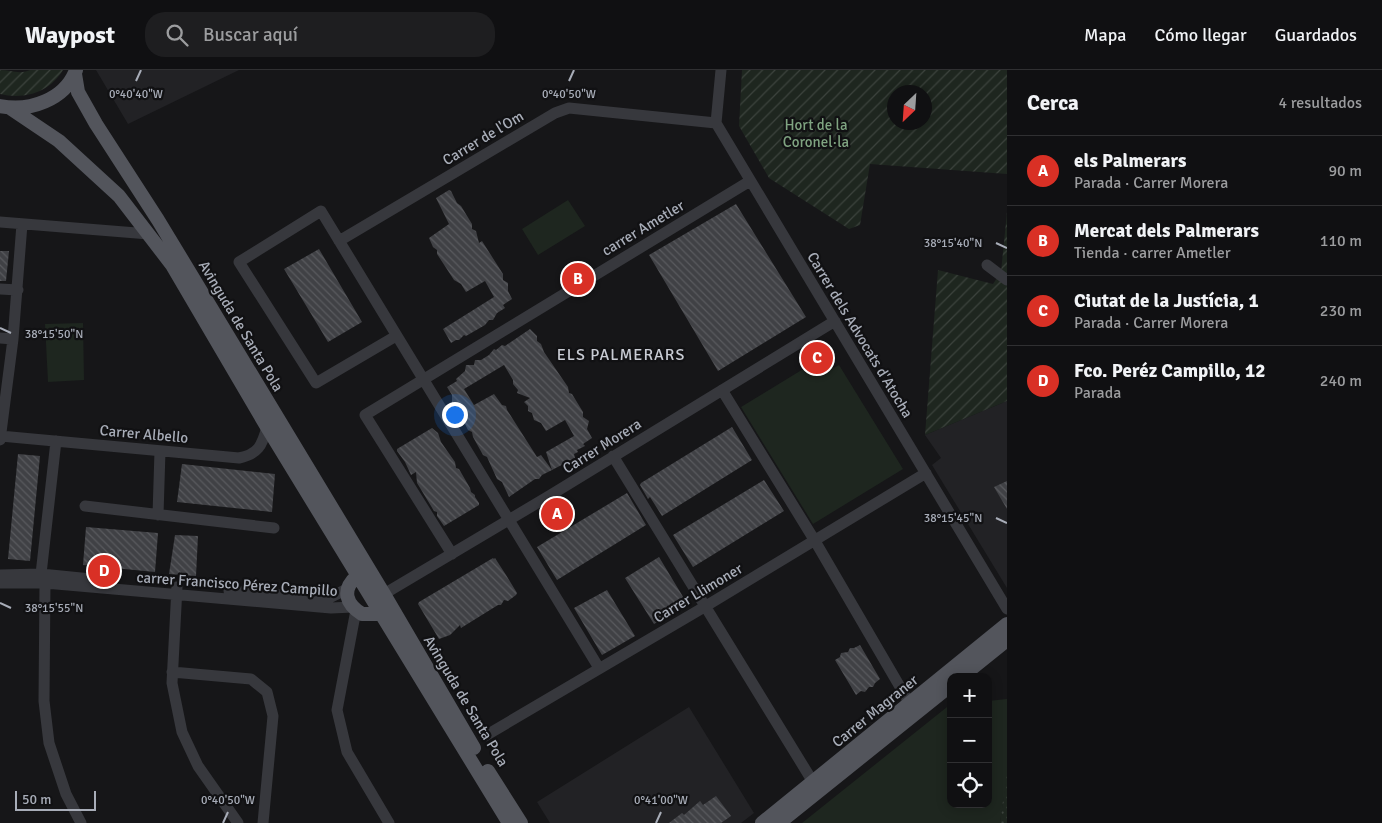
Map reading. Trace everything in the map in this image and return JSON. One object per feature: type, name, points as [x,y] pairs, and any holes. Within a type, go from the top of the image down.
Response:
[{"type":"main road","points":[[5,107],[29,107],[48,101],[63,89],[75,72]]},
{"type":"main road","name":"Avinguda de Santa Pola","points":[[75,72],[78,92],[96,124],[163,229],[521,823]]},
{"type":"main road","name":"Avinguda de Santa Pola","points":[[5,107],[66,147],[119,196],[172,265],[267,427],[509,823]]},
{"type":"main road","points":[[357,576],[351,581],[347,589],[347,596],[354,608],[362,614],[380,614],[385,608],[384,594]]},
{"type":"main road","name":"Avinguda de Santa Pola","points":[[357,576],[367,578],[384,594]]},
{"type":"main road","name":"Carrer Magraner","points":[[762,823],[1007,624]]},
{"type":"main road","points":[[966,673],[1007,640]]},
{"type":"main road","name":"Carrer Magraner","points":[[778,823],[947,688]]},
{"type":"street","points":[[716,123],[721,70]]},
{"type":"street","name":"Carrer de l'Om","points":[[339,241],[555,113],[569,108],[716,123]]},
{"type":"street","name":"Carrer dels Advocats d'Atocha","points":[[716,123],[1007,609]]},
{"type":"street","name":"carrer Ametler","points":[[452,554],[365,415],[750,181]]},
{"type":"street","points":[[396,336],[316,383],[239,262],[320,211],[599,668]]},
{"type":"street","points":[[0,222],[149,234]]},
{"type":"street","points":[[0,440],[3,391],[13,339],[18,290],[22,224]]},
{"type":"street","points":[[987,265],[1007,280]]},
{"type":"street","points":[[0,288],[18,290]]},
{"type":"street","name":"Carrer Morera","points":[[384,594],[549,496],[835,321]]},
{"type":"street","points":[[0,338],[13,339]]},
{"type":"street","points":[[722,390],[815,541],[910,704]]},
{"type":"street","name":"Carrer Albello","points":[[0,436],[239,458],[250,456],[259,448],[267,427]]},
{"type":"street","points":[[56,441],[43,578],[44,701],[49,743],[66,794],[81,823]]},
{"type":"street","points":[[158,515],[160,451]]},
{"type":"street","points":[[612,456],[813,782]]},
{"type":"street","name":"Carrer Llimoner","points":[[485,736],[815,541],[926,473]]},
{"type":"street","points":[[85,506],[274,528]]},
{"type":"street","name":"carrer Francisco Pérez Campillo","points":[[0,575],[177,591],[330,608],[354,608]]},
{"type":"street","name":"carrer Francisco Pérez Campillo","points":[[0,583],[43,578]]},
{"type":"street","name":"carrer Francisco Pérez Campillo","points":[[177,591],[329,598],[347,589]]},
{"type":"street","points":[[177,591],[172,683],[182,732],[198,766],[238,823]]},
{"type":"street","points":[[354,608],[337,710],[347,752],[388,822]]},
{"type":"street","points":[[172,672],[251,679],[267,692],[273,716],[263,823]]},
{"type":"shaded area","points":[[96,70],[239,70],[128,124]]},
{"type":"shaded area","points":[[1007,401],[1007,588],[932,465],[941,458],[925,435]]},
{"type":"shaded area","points":[[689,707],[754,813],[741,823],[550,823],[537,802]]},
{"type":"green space","points":[[0,70],[19,72],[63,70],[58,78],[44,89],[27,95],[9,96],[0,94]]},
{"type":"green space","name":"Hort de la Coronel·la","points":[[742,70],[1007,70],[1007,174],[870,164],[860,225],[849,229],[769,178],[739,126]]},
{"type":"green space","points":[[568,200],[585,226],[538,255],[522,229]]},
{"type":"green space","points":[[1007,212],[1007,401],[925,435],[938,270],[993,284],[1001,272]]},
{"type":"green space","points":[[83,323],[84,380],[48,382],[45,324]]},
{"type":"green space","points":[[818,360],[826,372],[839,365],[903,469],[813,524],[741,407]]},
{"type":"green space","points":[[1007,699],[1007,777],[1000,823],[802,823],[947,707],[947,808],[992,808],[992,701]]},
{"type":"green space","points":[[1007,772],[1007,823],[1000,823]]},
{"type":"building","points":[[449,190],[472,224],[472,229],[476,231],[479,243],[482,241],[503,274],[503,280],[508,283],[508,291],[512,299],[503,305],[505,308],[497,313],[493,320],[489,320],[485,325],[451,343],[443,329],[494,297],[485,281],[466,292],[461,284],[454,280],[429,238],[449,224],[436,198]]},
{"type":"building","points":[[736,204],[806,317],[718,371],[649,255]]},
{"type":"building","points":[[319,249],[362,322],[328,342],[284,269]]},
{"type":"building","points":[[0,251],[9,251],[6,281],[0,281]]},
{"type":"building","points":[[530,329],[537,336],[537,341],[541,344],[544,352],[568,387],[569,393],[572,394],[583,412],[583,417],[589,421],[587,429],[592,438],[583,444],[585,446],[577,450],[578,452],[574,454],[575,458],[552,470],[542,475],[539,479],[535,479],[509,497],[502,482],[497,479],[487,457],[483,455],[472,432],[468,430],[464,419],[457,411],[457,407],[452,403],[452,395],[447,387],[457,381],[456,379],[465,371],[466,365],[474,365],[475,360],[481,360],[494,349],[496,350],[502,345],[505,346]],"holes":[[[504,365],[518,390],[517,393],[530,398],[524,402],[528,406],[528,411],[532,413],[534,420],[541,423],[546,431],[565,420],[574,436],[546,452],[552,470],[541,455],[537,457],[506,406],[502,405],[494,394],[474,405],[464,389]]]},
{"type":"building","points":[[732,427],[752,460],[662,516],[650,497],[648,499],[640,485],[641,483]]},
{"type":"building","points":[[432,428],[438,433],[441,442],[455,462],[456,468],[459,469],[479,503],[479,505],[444,526],[437,516],[437,512],[434,511],[417,483],[416,472],[411,475],[397,451],[397,449]]},
{"type":"building","points":[[18,454],[40,456],[30,561],[8,559]]},
{"type":"building","points":[[182,464],[275,474],[272,512],[177,502]]},
{"type":"building","points":[[764,480],[784,511],[693,567],[673,535]]},
{"type":"building","points":[[1007,481],[1007,509],[994,487]]},
{"type":"building","points":[[627,493],[646,525],[557,580],[537,547]]},
{"type":"building","points":[[86,527],[158,533],[155,572],[83,565]]},
{"type":"building","points":[[175,535],[198,536],[196,576],[169,574]]},
{"type":"building","points":[[659,557],[688,605],[654,624],[625,578]]},
{"type":"building","points":[[495,558],[506,575],[517,593],[516,595],[508,601],[504,600],[501,605],[461,628],[460,625],[450,635],[439,639],[418,604],[419,602]]},
{"type":"building","points":[[607,590],[635,636],[602,655],[574,608]]},
{"type":"building","points":[[860,645],[880,679],[873,687],[869,687],[865,692],[861,691],[856,695],[835,660],[840,657],[841,653],[848,652],[850,648]]},
{"type":"building","points":[[716,796],[731,816],[721,823],[669,823],[682,813],[684,815],[700,801],[703,805]]},
{"type":"place","name":"Mercat dels Palmerars","points":[[578,279]]},
{"type":"place","name":"Ciutat de la Justícia, 1","points":[[817,358]]},
{"type":"place","name":"els Palmerars","points":[[557,514]]},
{"type":"place","name":"Fco. Peréz Campillo, 12","points":[[104,571]]},
{"type":"district","name":"ELS PALMERARS","points":[[621,354]]}]
